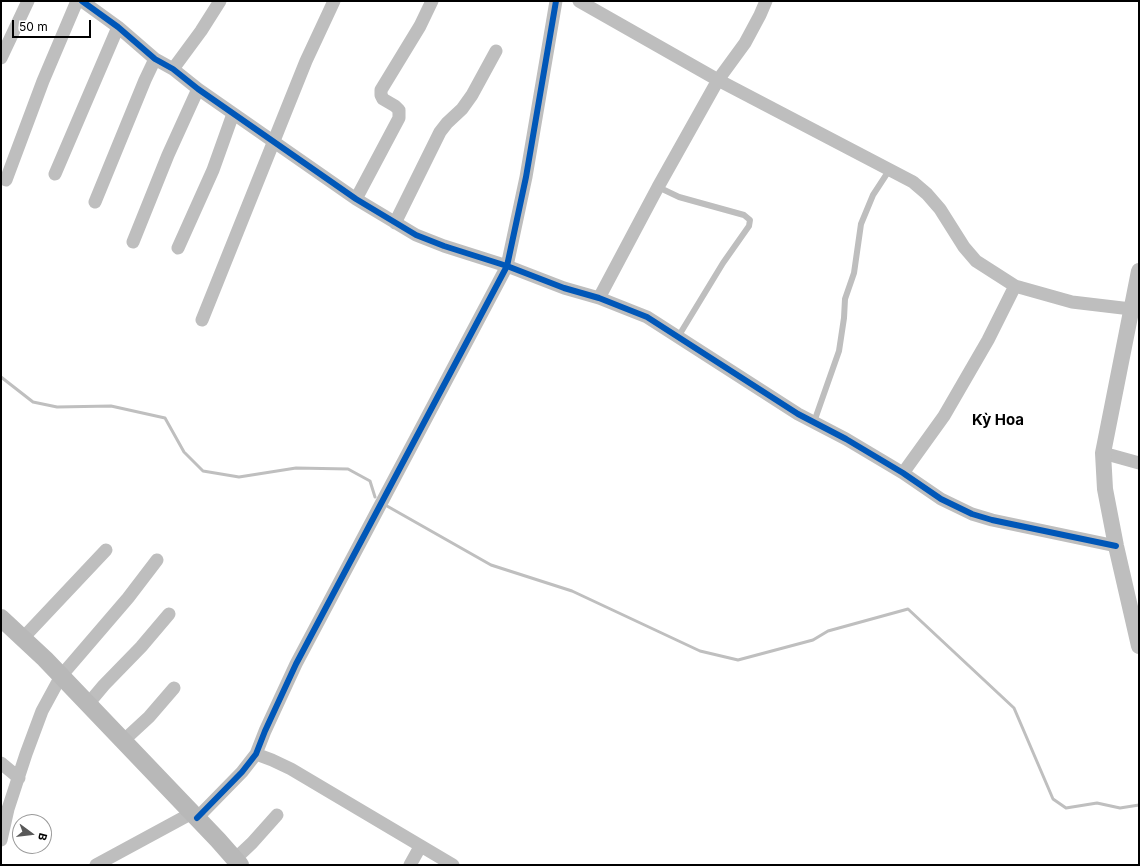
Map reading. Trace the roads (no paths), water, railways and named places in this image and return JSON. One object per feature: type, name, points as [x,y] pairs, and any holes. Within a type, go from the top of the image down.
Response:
[{"type":"main road","points":[[1,618],[23,638],[124,741],[195,815],[237,862]]},
{"type":"street","points":[[1,58],[28,1]]},
{"type":"street","points":[[6,180],[77,1]]},
{"type":"street","points":[[82,1],[118,26],[155,59],[172,69],[233,114],[356,199],[416,235],[444,246],[507,266],[564,288],[599,298],[647,317],[798,414],[846,439],[903,473],[941,499],[972,514],[992,520],[1116,546]]},
{"type":"street","points":[[172,69],[201,30],[220,1]]},
{"type":"street","points":[[202,320],[306,61],[334,1]]},
{"type":"street","points":[[356,199],[399,118],[399,110],[383,99],[381,90],[420,26],[432,1]]},
{"type":"street","points":[[96,865],[195,815],[242,772],[256,754],[296,664],[507,266],[526,177],[556,1]]},
{"type":"street","points":[[579,1],[718,80],[890,168],[913,182],[927,194],[940,209],[964,247],[976,261],[1015,286],[1072,302],[1131,309]]},
{"type":"street","points":[[599,298],[658,187],[718,80],[745,43],[766,1]]},
{"type":"street","points":[[55,174],[118,26]]},
{"type":"street","points":[[395,223],[440,132],[462,109],[472,95],[496,51]]},
{"type":"street","points":[[95,202],[155,59]]},
{"type":"street","points":[[133,242],[168,155],[198,89]]},
{"type":"street","points":[[178,248],[212,170],[233,114]]},
{"type":"street","points":[[1139,271],[1137,289],[1131,309],[1103,453],[1105,490],[1116,546],[1133,596],[1139,646]]},
{"type":"street","points":[[903,473],[944,416],[988,340],[1015,286]]},
{"type":"street","points":[[1103,453],[1139,463]]},
{"type":"street","points":[[23,638],[106,550]]},
{"type":"street","points":[[1,840],[5,808],[19,778],[42,711],[61,676],[128,598],[157,560]]},
{"type":"street","points":[[88,704],[104,685],[141,647],[169,614]]},
{"type":"street","points":[[124,741],[149,717],[174,688]]},
{"type":"street","points":[[256,754],[291,769],[420,847],[453,865]]},
{"type":"street","points":[[1,763],[19,778]]},
{"type":"street","points":[[237,862],[278,815]]},
{"type":"street","points":[[410,865],[420,847]]},
{"type":"lane","points":[[814,422],[839,351],[845,299],[854,273],[861,224],[873,195],[890,168]]},
{"type":"lane","points":[[658,187],[679,197],[744,216],[750,220],[749,226],[723,263],[678,337]]},
{"type":"waterway","points":[[1,377],[33,402],[57,407],[111,406],[165,418],[184,452],[203,471],[239,477],[296,468],[348,469],[370,481],[375,497]]},
{"type":"waterway","points":[[387,506],[491,565],[572,591],[700,651],[738,660],[813,640],[828,631],[908,609],[1014,708],[1053,799],[1066,808],[1097,803],[1120,808],[1139,805]]},
{"type":"district","name":"Kỳ Hoa","points":[[998,420]]}]
